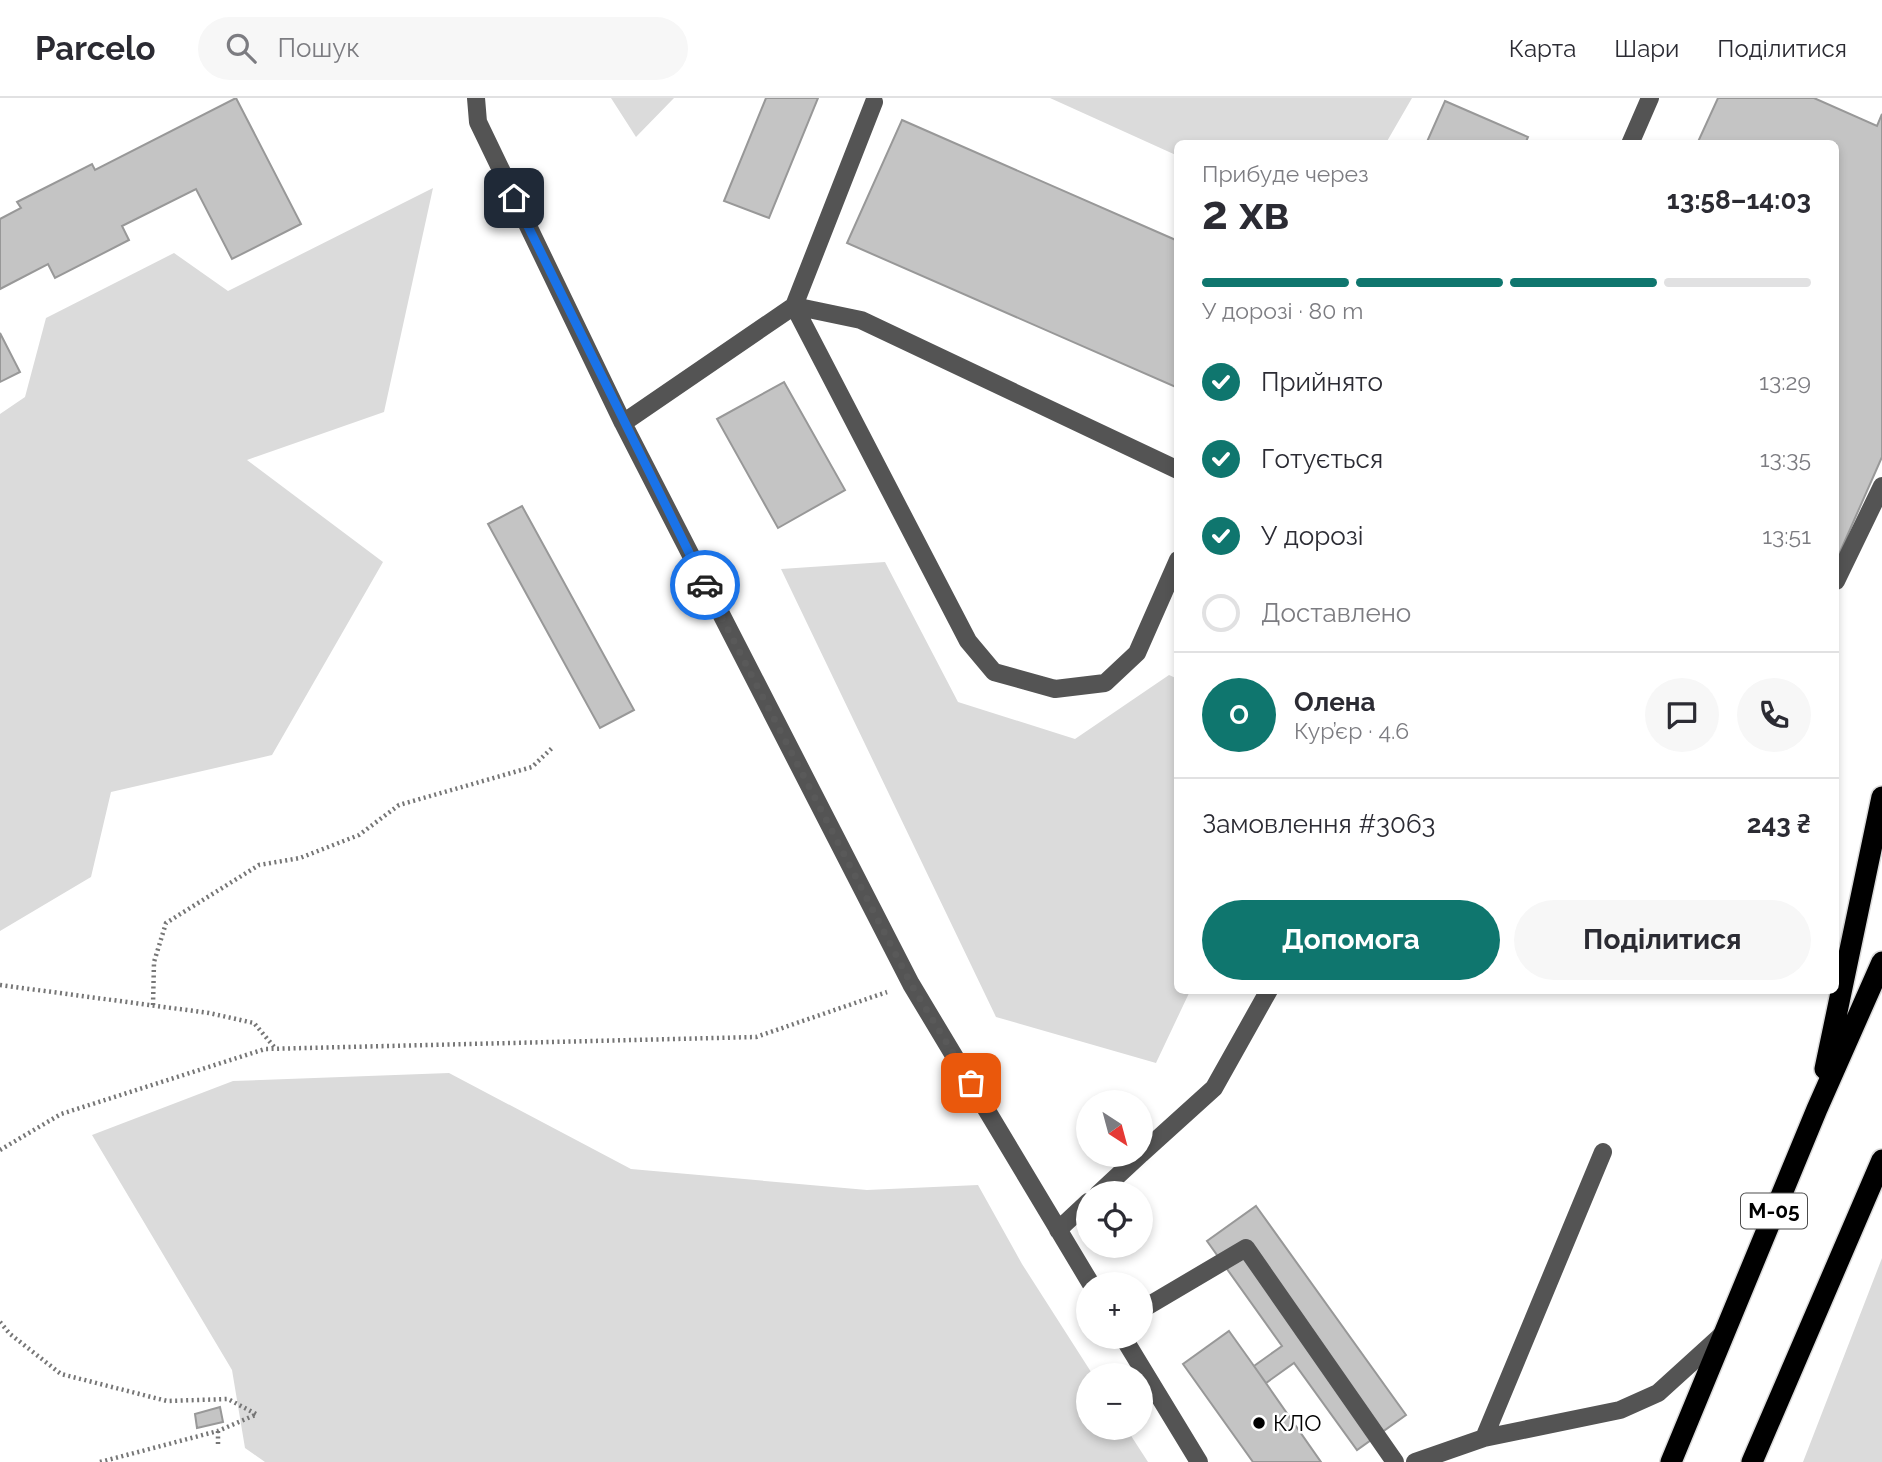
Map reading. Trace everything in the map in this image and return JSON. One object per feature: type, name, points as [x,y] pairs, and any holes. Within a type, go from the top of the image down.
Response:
[{"type":"highway","points":[[1817,1109],[1882,797]]},
{"type":"highway","name":"М-05","points":[[1671,1462],[1817,1109],[1882,962]]},
{"type":"highway","points":[[1752,1462],[1882,1160]]},
{"type":"street","points":[[476,98],[478,122],[623,424],[911,984],[1084,1272]]},
{"type":"street","points":[[1632,140],[1650,98]]},
{"type":"street","points":[[623,424],[794,306],[874,102]]},
{"type":"street","points":[[794,306],[861,320],[1174,468]]},
{"type":"street","points":[[794,306],[968,641],[994,672],[1055,689],[1105,683],[1137,653],[1174,569]]},
{"type":"street","points":[[1839,576],[1882,486]]},
{"type":"street","points":[[1153,1144],[1214,1088],[1267,994]]},
{"type":"street","points":[[1484,1438],[1603,1153]]},
{"type":"street","points":[[1112,1181],[1128,1167]]},
{"type":"street","points":[[1058,1230],[1076,1213]]},
{"type":"street","points":[[1153,1303],[1246,1248],[1395,1462]]},
{"type":"street","points":[[1415,1462],[1484,1438],[1620,1410],[1658,1393],[1723,1334]]},
{"type":"street","points":[[1130,1349],[1199,1462]]},
{"type":"street","points":[[1664,1462],[1696,1397]]},
{"type":"path","points":[[153,1005],[154,962],[166,923],[259,865],[300,858],[359,835],[399,805],[532,767],[552,748]]},
{"type":"path","points":[[0,1150],[61,1114],[265,1049],[756,1037],[911,984]]},
{"type":"path","points":[[0,985],[153,1005],[254,1023],[275,1049]]},
{"type":"path","points":[[0,1322],[10,1334],[61,1374],[167,1401],[228,1399],[256,1414],[218,1431],[100,1462]]},
{"type":"path","points":[[218,1431],[218,1444]]},
{"type":"shaded area","points":[[611,98],[674,98],[636,137]]},
{"type":"shaded area","points":[[1050,98],[1412,98],[1388,140],[1174,140],[1174,154]]},
{"type":"shaded area","points":[[433,188],[384,412],[247,460],[383,562],[272,755],[111,792],[91,877],[0,931],[0,414],[25,397],[46,318],[174,253],[228,291]]},
{"type":"shaded area","points":[[885,562],[958,702],[1075,739],[1169,675],[1174,677],[1174,994],[1189,994],[1156,1063],[996,1017],[781,569]]},
{"type":"shaded area","points":[[449,1073],[631,1169],[867,1190],[978,1185],[1022,1264],[1085,1363],[1076,1363],[1076,1440],[1134,1440],[1148,1462],[265,1462],[245,1448],[232,1370],[92,1135],[233,1081]]},
{"type":"shaded area","points":[[1882,1258],[1882,1462],[1803,1462]]},
{"type":"building","points":[[236,98],[301,224],[232,259],[196,189],[122,226],[129,240],[55,278],[48,264],[0,289],[0,219],[21,208],[17,202],[92,164],[95,170]]},
{"type":"building","points":[[766,98],[818,98],[769,218],[724,201]]},
{"type":"building","points":[[1718,98],[1814,98],[1877,126],[1882,114],[1882,457],[1839,554],[1839,140],[1699,140]]},
{"type":"building","points":[[1445,101],[1528,137],[1527,140],[1428,140]]},
{"type":"building","points":[[902,120],[1174,239],[1174,386],[847,243]]},
{"type":"building","points":[[0,333],[20,372],[0,382]]},
{"type":"building","points":[[784,382],[845,490],[778,528],[717,419]]},
{"type":"building","points":[[522,506],[634,710],[600,728],[488,524]]},
{"type":"building","points":[[1256,1206],[1406,1415],[1357,1450],[1294,1363],[1266,1383],[1254,1366],[1282,1346],[1207,1241]]},
{"type":"building","name":"КЛО","points":[[1229,1331],[1321,1462],[1253,1462],[1183,1364]]},
{"type":"building","points":[[220,1407],[223,1422],[197,1428],[195,1414]]},
{"type":"way so far","points":[[705,585],[794,762],[911,984],[971,1083]]},
{"type":"place","name":"КЛО","points":[[1259,1423]]},
{"type":"route","points":[[514,198],[623,424],[705,585]]}]
